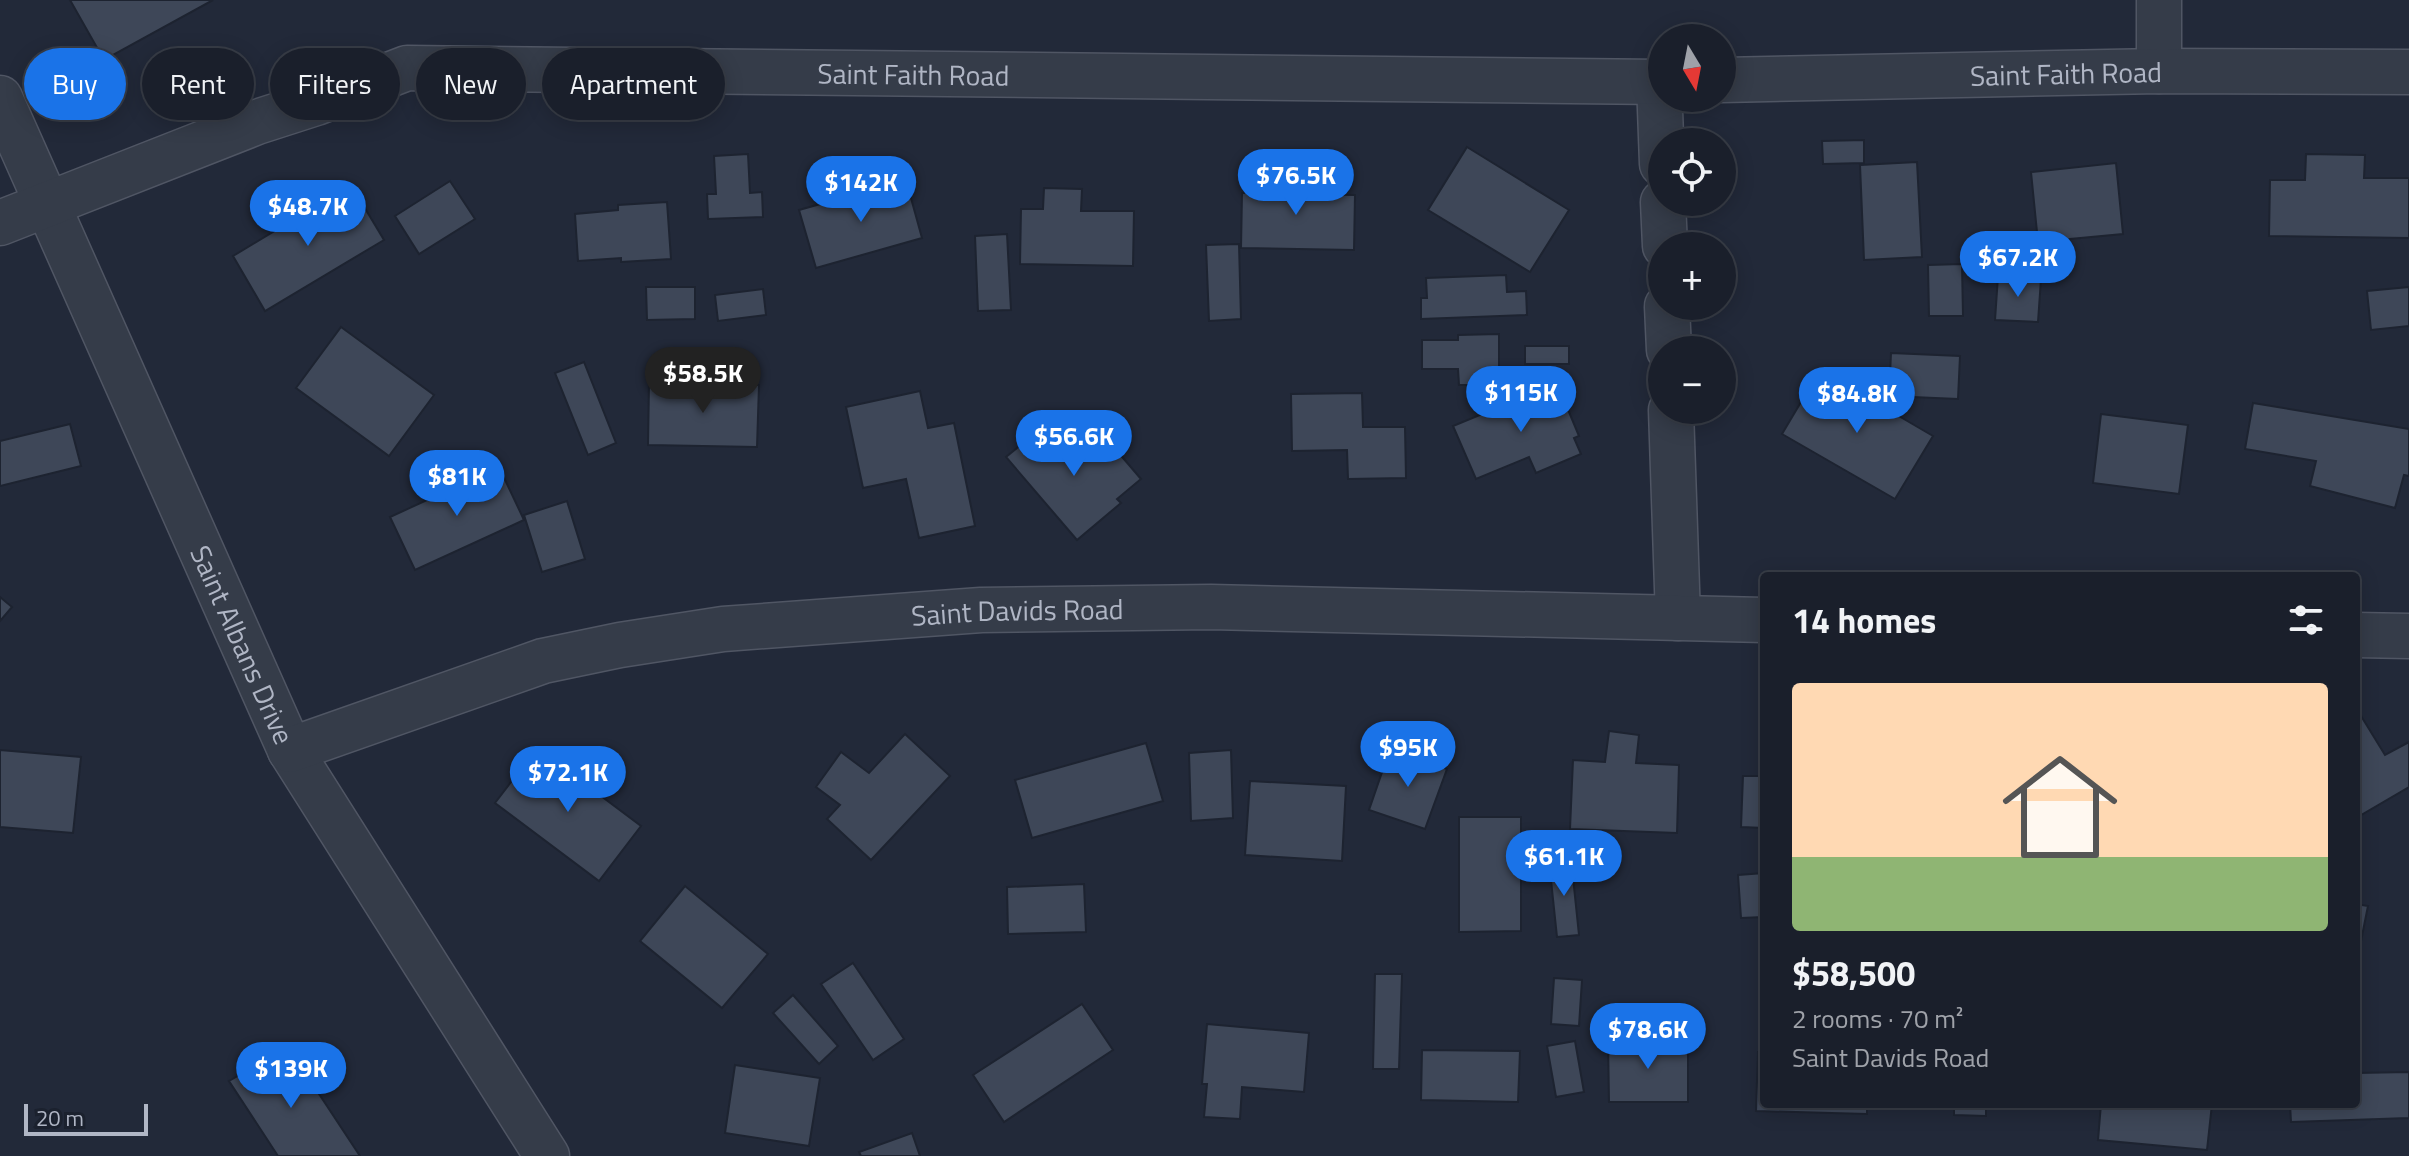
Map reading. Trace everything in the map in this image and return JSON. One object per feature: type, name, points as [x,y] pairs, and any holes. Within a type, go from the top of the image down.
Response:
[{"type":"street","points":[[2159,0],[2159,71]]},
{"type":"street","name":"Saint Faith Road","points":[[0,223],[257,122],[407,68],[1648,82]]},
{"type":"street","name":"Saint Faith Road","points":[[1736,80],[2159,71],[2409,72]]},
{"type":"street","name":"Saint Albans Drive","points":[[0,98],[290,750],[547,1156]]},
{"type":"street","points":[[1671,424],[1678,618]]},
{"type":"street","name":"Saint Davids Road","points":[[290,750],[543,661],[723,629],[981,610],[1211,607],[1760,620]]},
{"type":"street","points":[[2360,635],[2409,636]]},
{"type":"building","points":[[70,0],[213,0],[126,48],[97,48]]},
{"type":"building","points":[[1864,140],[1864,163],[1823,164],[1822,141]]},
{"type":"building","points":[[1467,147],[1569,210],[1530,272],[1428,210]]},
{"type":"building","points":[[748,154],[750,193],[762,192],[763,217],[708,219],[707,194],[716,194],[714,156]]},
{"type":"building","points":[[2306,154],[2365,155],[2364,178],[2409,178],[2409,238],[2269,236],[2270,180],[2305,180]]},
{"type":"building","points":[[1917,162],[1922,257],[1864,260],[1860,165]]},
{"type":"building","points":[[2116,163],[2123,234],[2038,242],[2031,172]]},
{"type":"building","points":[[1265,172],[1303,173],[1303,194],[1355,195],[1354,250],[1241,248],[1242,193],[1265,193]]},
{"type":"building","points":[[906,180],[922,238],[816,268],[799,210]]},
{"type":"building","points":[[450,181],[475,219],[419,254],[395,216]]},
{"type":"building","points":[[351,185],[384,240],[265,311],[233,256]]},
{"type":"building","points":[[1044,188],[1082,189],[1081,211],[1134,211],[1133,266],[1020,264],[1021,209],[1043,209]]},
{"type":"building","points":[[667,202],[671,259],[578,261],[575,214],[618,210],[618,205]]},
{"type":"building","points":[[1007,234],[1011,310],[978,311],[975,236]]},
{"type":"building","points":[[1239,244],[1241,319],[1209,321],[1206,245]]},
{"type":"building","points":[[1962,264],[1963,316],[1929,316],[1928,265]]},
{"type":"building","points":[[1506,275],[1507,292],[1526,291],[1527,315],[1421,319],[1421,298],[1427,298],[1426,278]]},
{"type":"building","points":[[1998,276],[2041,279],[2038,322],[1995,320]]},
{"type":"building","points":[[646,287],[695,287],[695,319],[647,320]]},
{"type":"building","points":[[2409,287],[2409,326],[2371,330],[2367,291]]},
{"type":"building","points":[[763,289],[766,315],[718,321],[715,295]]},
{"type":"building","points":[[341,327],[434,395],[389,456],[296,388]]},
{"type":"building","points":[[1499,334],[1499,385],[1459,385],[1458,369],[1422,369],[1422,340],[1458,340],[1458,335]]},
{"type":"building","points":[[1525,346],[1569,346],[1569,364],[1525,364]]},
{"type":"building","points":[[1891,353],[1960,356],[1958,399],[1889,396]]},
{"type":"building","points":[[584,362],[616,443],[588,455],[555,373]]},
{"type":"building","points":[[1820,370],[1933,436],[1895,499],[1782,434]]},
{"type":"building","points":[[649,383],[759,385],[757,447],[648,445]]},
{"type":"building","points":[[1557,383],[1579,436],[1574,438],[1581,454],[1536,473],[1529,457],[1476,479],[1453,426]]},
{"type":"building","points":[[920,391],[928,428],[954,423],[975,526],[919,538],[906,479],[863,488],[846,407]]},
{"type":"building","points":[[1362,393],[1363,427],[1405,427],[1406,478],[1348,479],[1347,450],[1292,451],[1291,394]]},
{"type":"building","points":[[2253,403],[2409,429],[2409,476],[2404,475],[2395,508],[2310,486],[2316,461],[2245,449]]},
{"type":"building","points":[[2101,414],[2188,425],[2179,494],[2093,483]]},
{"type":"building","points":[[1050,421],[1082,458],[1106,438],[1141,479],[1117,499],[1121,503],[1077,540],[1006,457]]},
{"type":"building","points":[[70,424],[81,466],[0,486],[0,441]]},
{"type":"building","points":[[499,467],[524,520],[415,570],[390,517]]},
{"type":"building","points":[[567,501],[585,559],[542,572],[524,515]]},
{"type":"building","points":[[0,597],[12,607],[0,621]]},
{"type":"building","points":[[2360,714],[2385,755],[2409,742],[2409,787],[2360,816]]},
{"type":"building","points":[[1609,731],[1639,735],[1636,763],[1679,765],[1677,833],[1570,829],[1573,760],[1605,762]]},
{"type":"building","points":[[905,734],[950,776],[871,860],[827,819],[840,805],[816,787],[841,752],[869,773]]},
{"type":"building","points":[[1146,743],[1163,801],[1032,838],[1015,780]]},
{"type":"building","points":[[537,748],[641,826],[599,881],[495,803]]},
{"type":"building","points":[[1390,749],[1447,769],[1425,829],[1369,810]]},
{"type":"building","points":[[0,750],[81,757],[73,833],[0,827]]},
{"type":"building","points":[[1231,750],[1233,818],[1191,821],[1189,753]]},
{"type":"building","points":[[1743,776],[1760,776],[1760,828],[1741,827]]},
{"type":"building","points":[[1250,781],[1346,786],[1342,861],[1245,855]]},
{"type":"building","points":[[1459,817],[1521,817],[1521,931],[1459,932]]},
{"type":"building","points":[[1571,858],[1579,935],[1557,937],[1549,861]]},
{"type":"building","points":[[1760,873],[1760,917],[1741,918],[1738,875]]},
{"type":"building","points":[[1084,884],[1086,932],[1008,934],[1007,887]]},
{"type":"building","points":[[685,886],[768,954],[722,1008],[640,941]]},
{"type":"building","points":[[2360,905],[2368,906],[2360,946]]},
{"type":"building","points":[[853,963],[904,1039],[873,1060],[821,984]]},
{"type":"building","points":[[1375,974],[1402,974],[1399,1069],[1373,1069]]},
{"type":"building","points":[[1554,978],[1582,980],[1579,1026],[1551,1024]]},
{"type":"building","points":[[793,995],[838,1046],[819,1064],[773,1013]]},
{"type":"building","points":[[1082,1004],[1113,1050],[1004,1122],[973,1075]]},
{"type":"building","points":[[1207,1024],[1309,1033],[1304,1092],[1242,1087],[1240,1119],[1204,1117],[1207,1084],[1202,1084]]},
{"type":"building","points":[[1688,1040],[1688,1102],[1609,1102],[1608,1041]]},
{"type":"building","points":[[1575,1041],[1584,1092],[1556,1097],[1547,1046]]},
{"type":"building","points":[[288,1047],[360,1156],[278,1156],[229,1081]]},
{"type":"building","points":[[1422,1050],[1520,1051],[1518,1102],[1421,1100]]},
{"type":"building","points":[[1760,1052],[1760,1108],[1867,1108],[1867,1114],[1756,1111]]},
{"type":"building","points":[[735,1065],[820,1078],[809,1146],[725,1133]]},
{"type":"building","points":[[2409,1072],[2409,1118],[2291,1122],[2290,1108],[2360,1108],[2360,1073]]},
{"type":"building","points":[[1954,1108],[1986,1108],[1986,1116],[1954,1115]]},
{"type":"building","points":[[2101,1108],[2212,1108],[2207,1150],[2098,1140]]},
{"type":"building","points":[[912,1133],[920,1156],[861,1156],[859,1152]]}]
